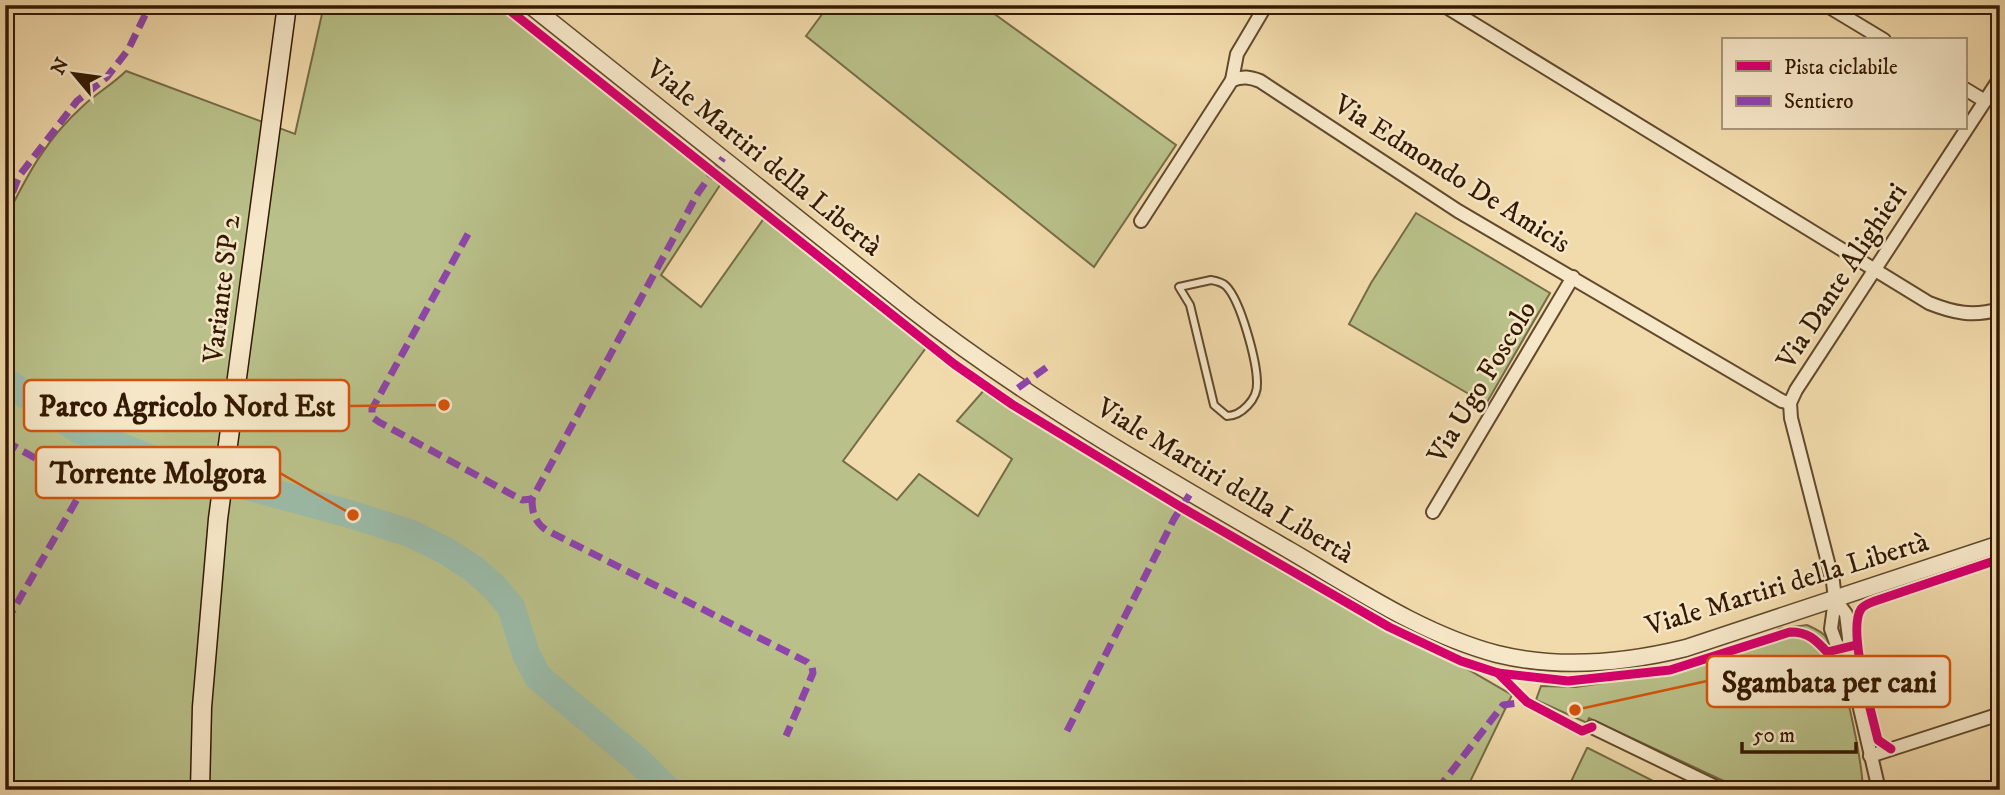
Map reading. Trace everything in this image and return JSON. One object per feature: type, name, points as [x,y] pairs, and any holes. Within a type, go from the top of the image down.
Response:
[{"type":"main road","name":"Variante SP 2","points":[[200,790],[202,707],[218,519],[286,5]]},
{"type":"street","name":"Viale Martiri della Libertà","points":[[530,5],[953,342],[1023,391],[1202,500],[1385,606],[1443,636],[1520,659],[1563,663],[1641,657],[1686,648],[2000,544]]},
{"type":"street","points":[[1141,221],[1232,80],[1237,54],[1266,5]]},
{"type":"street","points":[[1443,5],[1929,303],[1964,314],[1982,314],[2000,309]]},
{"type":"street","points":[[1826,5],[1881,38]]},
{"type":"street","name":"Via Edmondo De Amicis","points":[[1232,80],[1240,77],[1260,81],[1458,211],[1782,401],[1790,403]]},
{"type":"street","name":"Via Dante Alighieri","points":[[1877,788],[1849,661],[1850,638],[1846,614],[1835,598],[1791,418],[1790,403],[2000,78]]},
{"type":"street","points":[[1966,90],[1985,101]]},
{"type":"street","name":"Via Ugo Foscolo","points":[[1433,512],[1573,277]]},
{"type":"street","points":[[1870,755],[2000,714]]},
{"type":"street","points":[[1592,727],[1723,790]]},
{"type":"lane","points":[[1211,280],[1226,285],[1247,329],[1258,385],[1251,400],[1232,416],[1227,416],[1214,405],[1190,305],[1179,287],[1211,280]]},
{"type":"green space","points":[[324,5],[504,5],[724,179],[661,275],[701,307],[767,214],[931,341],[843,461],[897,500],[919,474],[978,516],[1012,459],[957,421],[985,389],[1512,695],[1466,790],[5,790],[5,220],[48,144],[84,105],[126,71],[295,134]]},
{"type":"green space","points":[[829,5],[982,5],[1176,145],[1094,267],[806,36]]},
{"type":"green space","points":[[1416,213],[1550,293],[1486,404],[1349,324],[1371,283]]},
{"type":"green space","points":[[1807,625],[1825,636],[1838,665],[1855,734],[1863,790],[1743,790],[1589,718],[1587,723],[1536,700],[1541,686],[1576,687],[1602,683],[1604,678],[1670,669],[1767,638],[1779,629]]},
{"type":"green space","points":[[1588,748],[1671,790],[1567,790]]},
{"type":"waterway","points":[[5,381],[78,429],[156,461],[353,515],[412,534],[446,551],[474,569],[511,607],[526,654],[538,677],[635,758],[668,790]]},
{"type":"marked path","points":[[5,212],[19,176],[77,101],[107,77],[128,50],[150,5]]},
{"type":"marked path","points":[[468,234],[372,409],[372,417],[522,500],[532,499],[698,193],[723,158]]},
{"type":"marked path","points":[[1018,388],[1047,367]]},
{"type":"marked path","points":[[5,441],[72,479],[83,489],[5,624]]},
{"type":"marked path","points":[[1067,731],[1174,519],[1190,494]]},
{"type":"marked path","points":[[532,499],[535,517],[546,530],[807,662],[813,673],[786,736]]},
{"type":"marked path","points":[[1437,790],[1503,705],[1527,702]]},
{"type":"cycle path","points":[[503,5],[954,364],[1013,405],[1181,507],[1389,627],[1461,661],[1498,673],[1527,702],[1582,731],[1592,727]]},
{"type":"cycle path","points":[[1891,749],[1878,740],[1866,693],[1857,635],[1857,620],[1861,609],[1875,601],[2000,559]]},
{"type":"cycle path","points":[[1498,673],[1568,681],[1670,670],[1790,632],[1811,637],[1827,652],[1856,645]]},
{"type":"place","name":"Parco Agricolo Nord Est","points":[[444,405]]},
{"type":"place","name":"Torrente Molgora","points":[[353,515]]},
{"type":"place","name":"Sgambata per cani","points":[[1575,710]]}]
